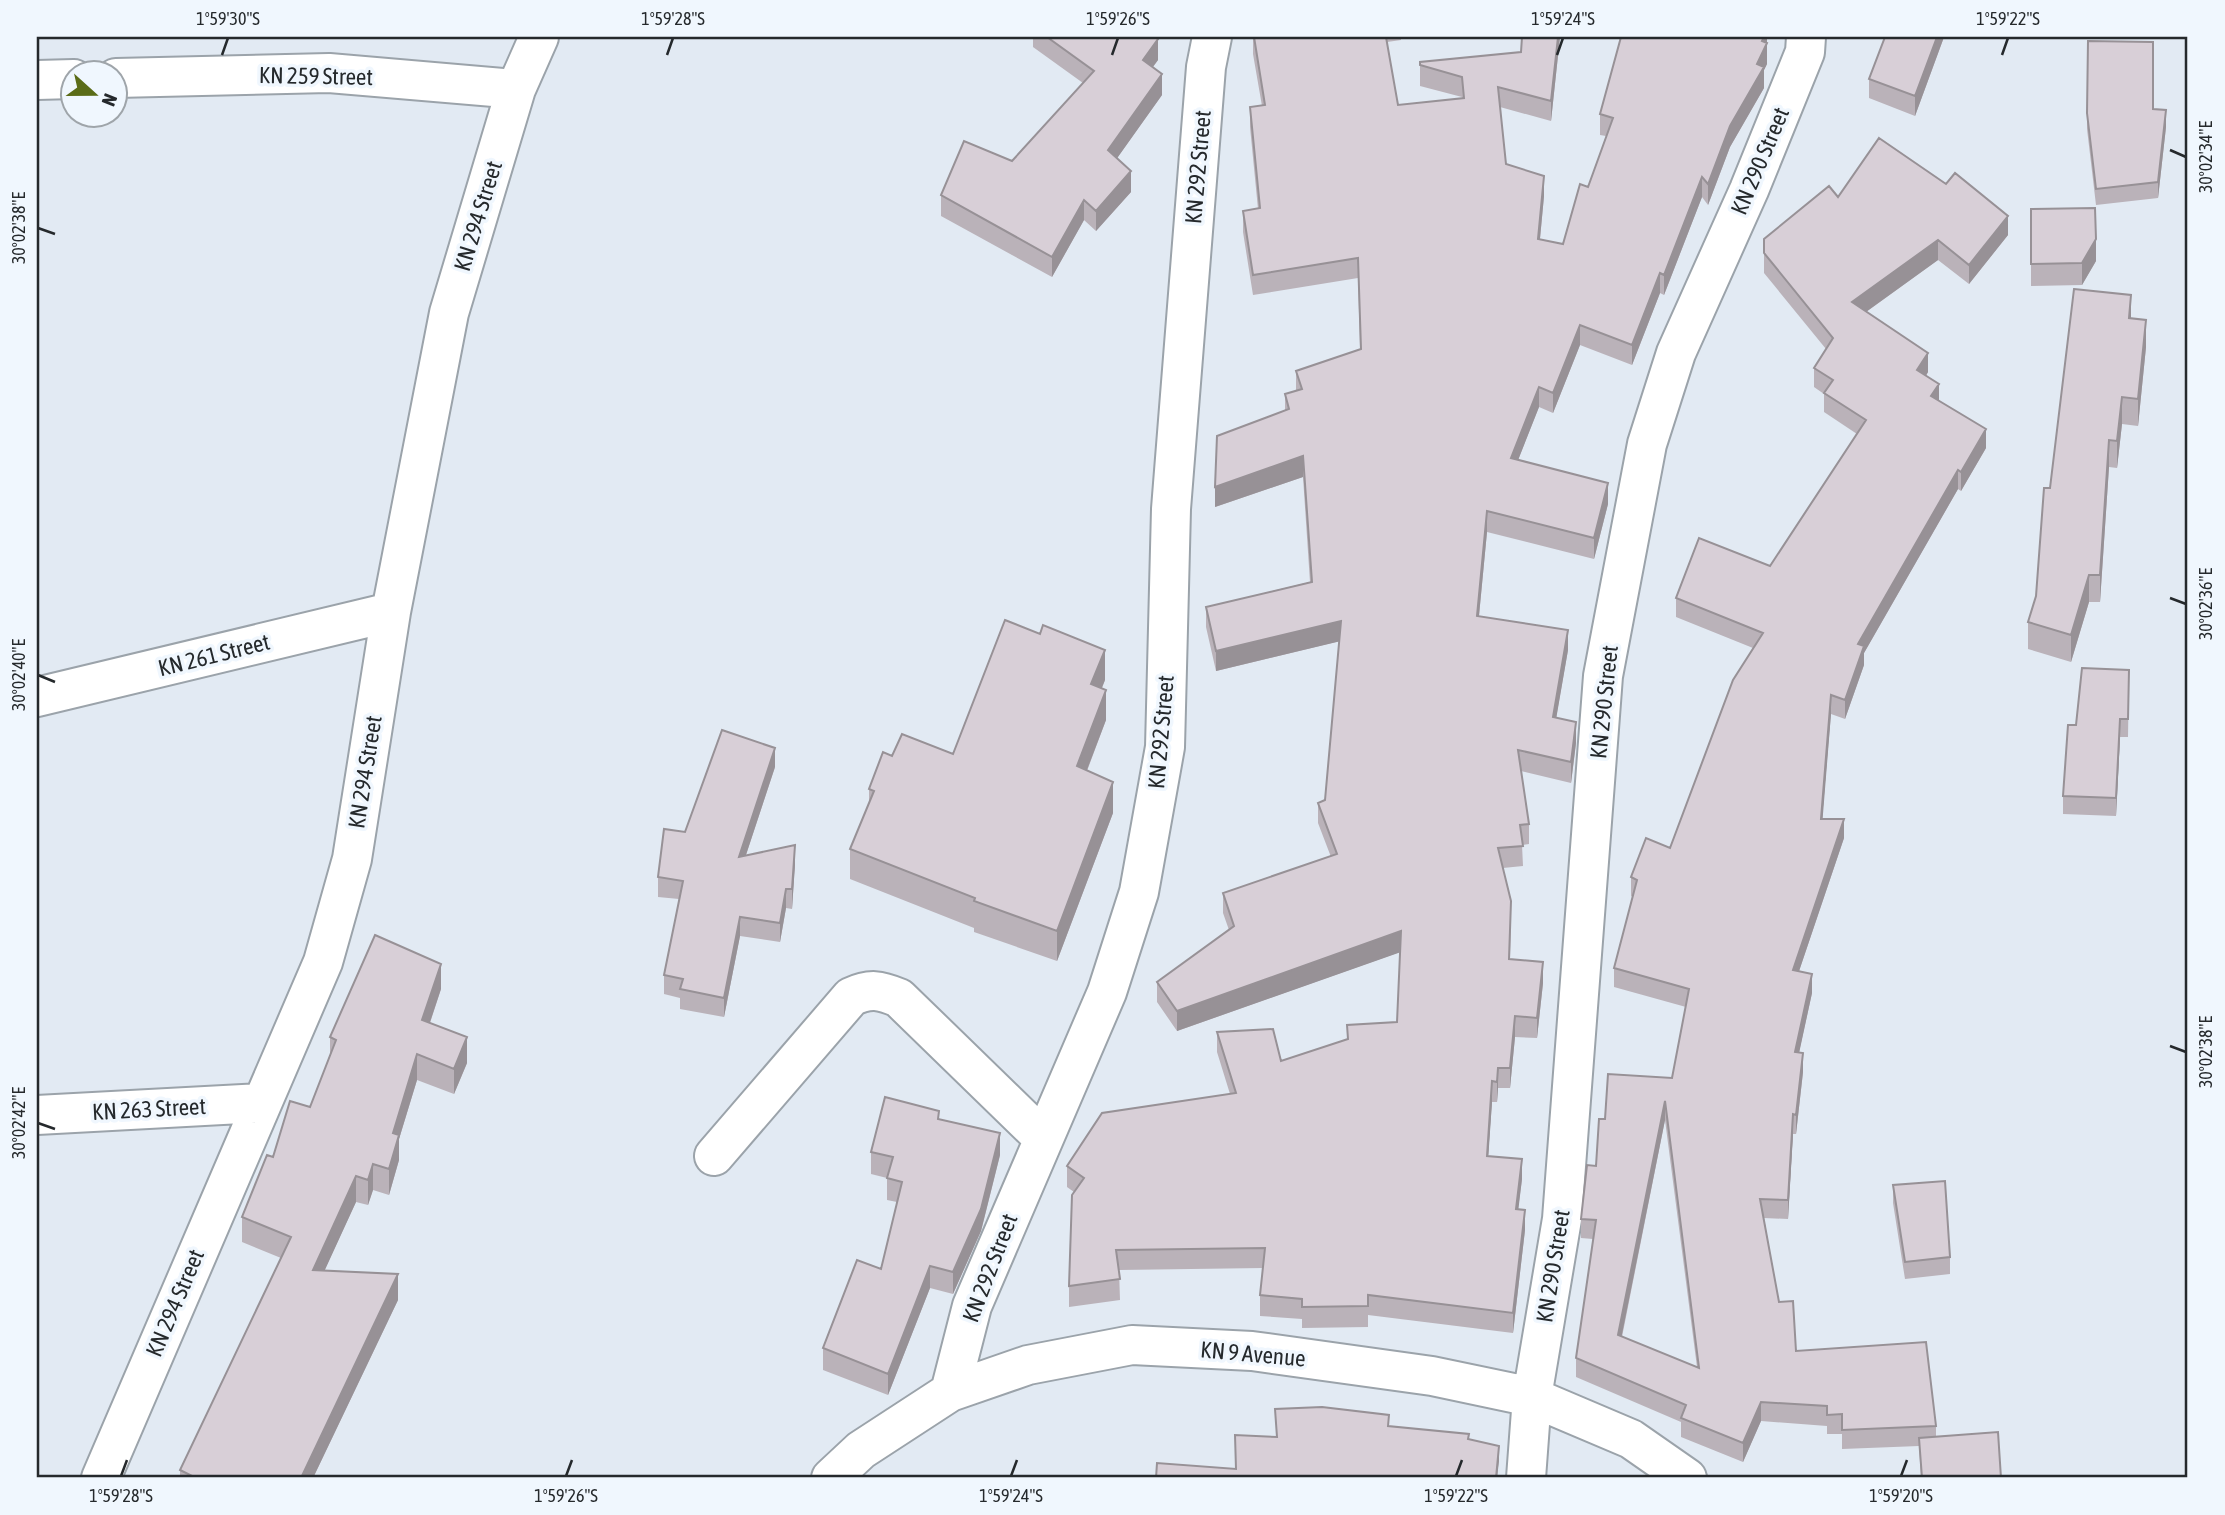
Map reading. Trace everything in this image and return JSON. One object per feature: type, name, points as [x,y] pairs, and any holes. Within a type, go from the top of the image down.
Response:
[{"type":"street","name":"KN 294 Street","points":[[101,1478],[323,962],[352,859],[391,612],[449,313],[516,89],[539,37]]},
{"type":"street","name":"KN 292 Street","points":[[950,1392],[972,1306],[1107,992],[1139,892],[1164,747],[1171,509],[1206,67],[1212,37]]},
{"type":"street","name":"KN 290 Street","points":[[1526,1478],[1532,1397],[1562,1219],[1604,676],[1647,444],[1676,352],[1749,191],[1805,51],[1806,37]]},
{"type":"street","name":"KN 259 Street","points":[[130,78],[329,73],[516,89]]},
{"type":"street","points":[[37,79],[60,79]]},
{"type":"street","name":"KN 261 Street","points":[[37,697],[391,612]]},
{"type":"street","points":[[714,1156],[850,997],[866,990],[881,990],[899,998],[1043,1138]]},
{"type":"street","name":"KN 263 Street","points":[[37,1115],[261,1103]]},
{"type":"street","name":"KN 9 Avenue","points":[[831,1478],[861,1450],[950,1392],[1028,1365],[1132,1345],[1252,1351],[1433,1376],[1532,1397],[1631,1440],[1687,1478]]},
{"type":"building","points":[[1047,37],[1156,37],[1158,39],[1143,60],[1162,74],[1108,150],[1131,171],[1096,211],[1084,200],[1052,257],[941,195],[964,141],[1012,161],[1094,71]]},
{"type":"building","points":[[1254,37],[1386,37],[1398,105],[1464,98],[1462,77],[1420,65],[1420,62],[1521,52],[1522,37],[1558,37],[1551,101],[1498,87],[1506,164],[1544,176],[1538,239],[1563,244],[1580,184],[1588,187],[1613,118],[1600,114],[1621,37],[1764,37],[1762,41],[1767,43],[1757,64],[1764,67],[1730,126],[1708,184],[1702,177],[1664,275],[1660,273],[1632,345],[1580,325],[1553,393],[1539,387],[1511,458],[1608,483],[1594,538],[1487,511],[1477,616],[1568,630],[1553,717],[1576,722],[1571,762],[1518,750],[1529,824],[1520,825],[1523,846],[1498,848],[1511,901],[1509,959],[1543,962],[1537,1018],[1515,1016],[1510,1068],[1498,1068],[1497,1082],[1492,1081],[1487,1156],[1522,1159],[1516,1209],[1525,1210],[1513,1313],[1368,1295],[1368,1306],[1302,1307],[1302,1299],[1260,1295],[1265,1248],[1116,1250],[1120,1279],[1069,1286],[1072,1195],[1084,1178],[1067,1166],[1102,1113],[1236,1093],[1217,1032],[1273,1029],[1281,1061],[1348,1039],[1347,1025],[1397,1022],[1401,931],[1177,1011],[1157,982],[1234,926],[1223,893],[1337,854],[1318,803],[1325,800],[1341,621],[1216,651],[1206,607],[1312,582],[1303,456],[1215,487],[1217,436],[1289,409],[1285,394],[1302,389],[1296,371],[1361,349],[1358,258],[1253,275],[1243,211],[1260,208],[1250,107],[1265,105]]},
{"type":"building","points":[[1885,37],[1937,37],[1915,96],[1869,79]]},
{"type":"building","points":[[2088,41],[2153,42],[2153,109],[2166,110],[2158,182],[2096,189],[2087,113]]},
{"type":"building","points":[[1879,138],[1946,184],[1955,173],[2008,216],[1969,265],[1938,240],[1852,302],[1928,353],[1917,370],[1939,384],[1931,396],[1986,429],[1961,472],[1958,470],[1858,644],[1864,646],[1845,700],[1831,695],[1821,819],[1844,819],[1793,970],[1812,974],[1795,1052],[1803,1053],[1796,1115],[1793,1114],[1788,1200],[1760,1199],[1779,1302],[1793,1301],[1796,1351],[1926,1342],[1936,1426],[1842,1430],[1842,1414],[1827,1415],[1827,1406],[1761,1402],[1743,1443],[1681,1418],[1686,1405],[1576,1358],[1596,1220],[1581,1219],[1587,1165],[1596,1166],[1599,1119],[1605,1119],[1608,1074],[1672,1078],[1689,989],[1614,968],[1637,880],[1631,877],[1646,838],[1670,848],[1733,680],[1763,633],[1676,598],[1699,538],[1770,566],[1866,420],[1824,393],[1833,380],[1814,368],[1833,338],[1764,253],[1764,239],[1829,186],[1838,197]],"holes":[[[1665,1101],[1699,1368],[1618,1335]]]},
{"type":"building","points":[[2095,208],[2096,239],[2082,263],[2031,264],[2031,209]]},
{"type":"building","points":[[2074,289],[2131,295],[2129,318],[2146,320],[2138,399],[2122,397],[2117,441],[2109,440],[2100,575],[2089,575],[2071,635],[2028,622],[2036,596],[2044,488],[2050,488]]},
{"type":"building","points":[[1005,620],[1040,634],[1043,625],[1105,650],[1091,684],[1106,690],[1077,766],[1113,782],[1057,931],[974,901],[975,898],[850,849],[874,791],[869,789],[883,752],[892,756],[902,734],[953,754]]},
{"type":"building","points":[[2082,668],[2129,670],[2128,719],[2120,719],[2116,798],[2063,796],[2068,725],[2076,725]]},
{"type":"building","points":[[722,730],[775,748],[739,857],[795,845],[792,889],[786,889],[780,923],[740,917],[724,998],[680,989],[683,979],[664,975],[683,881],[658,877],[664,829],[685,832]]},
{"type":"building","points":[[375,935],[441,964],[422,1020],[467,1037],[454,1069],[417,1054],[393,1133],[399,1135],[389,1169],[373,1164],[368,1180],[356,1176],[313,1270],[398,1274],[301,1478],[196,1478],[180,1470],[291,1237],[242,1217],[267,1155],[273,1157],[290,1101],[310,1107],[336,1040],[330,1037]]},
{"type":"building","points":[[885,1097],[939,1111],[938,1119],[1000,1133],[981,1209],[953,1272],[930,1266],[888,1374],[823,1348],[857,1260],[881,1269],[902,1182],[887,1178],[893,1157],[871,1152]]},
{"type":"building","points":[[1945,1181],[1950,1257],[1905,1262],[1893,1185]]},
{"type":"building","points":[[1322,1407],[1389,1415],[1388,1426],[1469,1434],[1468,1439],[1499,1446],[1496,1478],[1156,1478],[1157,1463],[1236,1469],[1235,1435],[1277,1437],[1275,1409]]},
{"type":"building","points":[[1998,1432],[2001,1478],[1922,1478],[1919,1438]]},
{"type":"building","points":[[1122,1476],[1156,1478],[1122,1478]]}]
